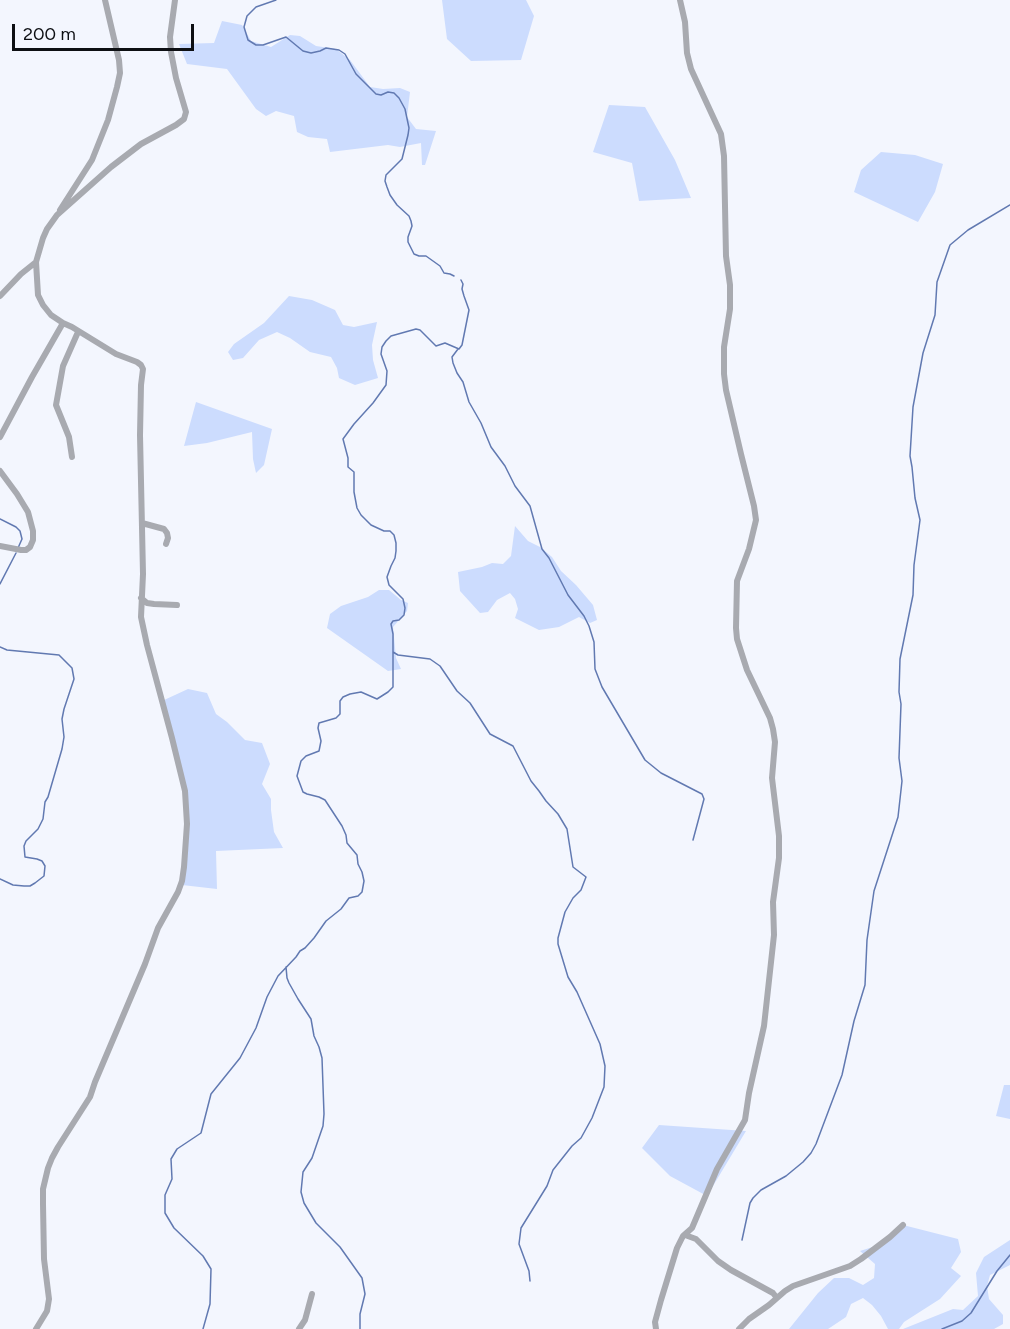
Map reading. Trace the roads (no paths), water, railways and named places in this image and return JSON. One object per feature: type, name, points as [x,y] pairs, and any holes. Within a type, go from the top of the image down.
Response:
[{"type":"street","points":[[36,1329],[47,1311],[48,1299],[44,1259],[43,1189],[48,1168],[58,1147],[90,1097],[158,928],[178,892],[182,881],[188,824],[185,791],[141,617],[143,574],[140,435],[143,369],[137,362],[116,354],[51,315],[38,295],[36,262],[43,238],[92,160],[108,120],[117,87],[120,73],[119,60],[105,0]]},
{"type":"street","points":[[57,215],[111,167],[141,144],[184,119],[186,112],[171,52],[170,37],[175,0]]},
{"type":"street","points":[[656,1329],[655,1322],[675,1254],[681,1240],[694,1224],[714,1175],[743,1125],[746,1115],[764,1026],[774,935],[773,902],[779,836],[772,778],[775,742],[773,729],[747,670],[737,639],[736,628],[737,581],[749,549],[756,519],[724,374],[724,347],[730,309],[726,256],[724,156],[721,134],[690,69],[680,0]]},
{"type":"street","points":[[0,296],[36,262]]},
{"type":"street","points":[[0,437],[63,323]]},
{"type":"street","points":[[72,456],[69,437],[56,405],[63,366],[78,332]]},
{"type":"street","points":[[0,471],[28,513],[33,540],[30,547],[21,550],[0,546]]},
{"type":"street","points":[[142,523],[164,529],[168,538],[166,544]]},
{"type":"street","points":[[141,597],[147,603],[177,605]]},
{"type":"street","points":[[739,1329],[785,1291],[840,1270],[861,1259],[903,1225]]},
{"type":"street","points":[[685,1235],[696,1239],[725,1266],[773,1293],[777,1298]]},
{"type":"street","points":[[300,1329],[311,1303],[312,1294]]},
{"type":"waterway","points":[[276,0],[256,7],[247,16],[244,27],[248,40],[256,45],[263,45],[286,37],[303,51],[311,53],[326,48],[339,50],[345,54],[356,74],[376,94],[394,93],[399,98],[405,109],[408,135],[402,159],[386,175],[385,181],[390,195],[411,221],[408,242],[414,254],[426,256],[440,266],[444,273],[454,276]]},
{"type":"waterway","points":[[742,1240],[753,1198],[761,1190],[786,1176],[811,1153],[842,1075],[865,985],[867,940],[874,891],[898,817],[902,781],[899,758],[900,659],[913,595],[920,520],[910,456],[913,407],[923,353],[935,315],[937,282],[950,245],[968,230],[1010,205]]},
{"type":"waterway","points":[[203,1329],[210,1304],[211,1269],[203,1256],[174,1228],[165,1213],[165,1195],[172,1179],[171,1159],[177,1149],[201,1133],[211,1094],[240,1058],[256,1028],[267,997],[278,976],[314,938],[326,921],[341,909],[349,898],[358,896],[362,892],[364,881],[357,855],[347,843],[342,826],[325,800],[303,792],[297,776],[301,761],[306,756],[319,751],[321,741],[319,723],[336,718],[340,714],[340,701],[343,697],[361,692],[377,699],[393,687],[391,624],[404,615],[405,608],[403,599],[389,585],[387,577],[395,558],[394,535],[390,531],[384,531],[371,525],[357,508],[354,472],[348,467],[343,439],[386,385],[387,371],[381,354],[382,347],[391,336],[416,329],[420,330],[436,346],[445,343],[459,349],[462,345],[469,310],[461,280]]},
{"type":"waterway","points":[[458,349],[452,357],[453,363],[463,382],[469,402],[491,447],[530,506],[542,549],[589,626],[594,642],[595,669],[602,687],[645,760],[661,773],[702,794],[704,799],[693,840]]},
{"type":"waterway","points":[[0,519],[20,531],[22,539],[18,548]]},
{"type":"waterway","points":[[0,584],[16,553]]},
{"type":"waterway","points":[[0,647],[7,650],[59,655],[72,668],[74,679],[62,719],[64,737],[62,749],[45,802],[43,819],[24,846],[25,857],[42,861],[45,866],[44,876],[30,886],[13,885],[0,879]]},
{"type":"waterway","points":[[393,652],[398,655],[430,659],[440,666],[457,691],[470,703],[490,734],[513,746],[531,781],[567,829],[573,867],[586,877],[581,890],[565,912],[558,944],[568,977],[600,1044],[605,1066],[604,1087],[592,1118],[581,1138],[553,1170],[547,1186],[521,1228],[519,1244],[529,1271],[530,1281]]},
{"type":"waterway","points":[[286,967],[289,983],[311,1019],[322,1058],[323,1126],[312,1158],[303,1172],[301,1192],[304,1203],[316,1223],[340,1247],[362,1278],[365,1294],[360,1314],[360,1329]]},
{"type":"waterway","points":[[942,1329],[962,1321],[971,1313],[997,1271],[1010,1255]]}]
